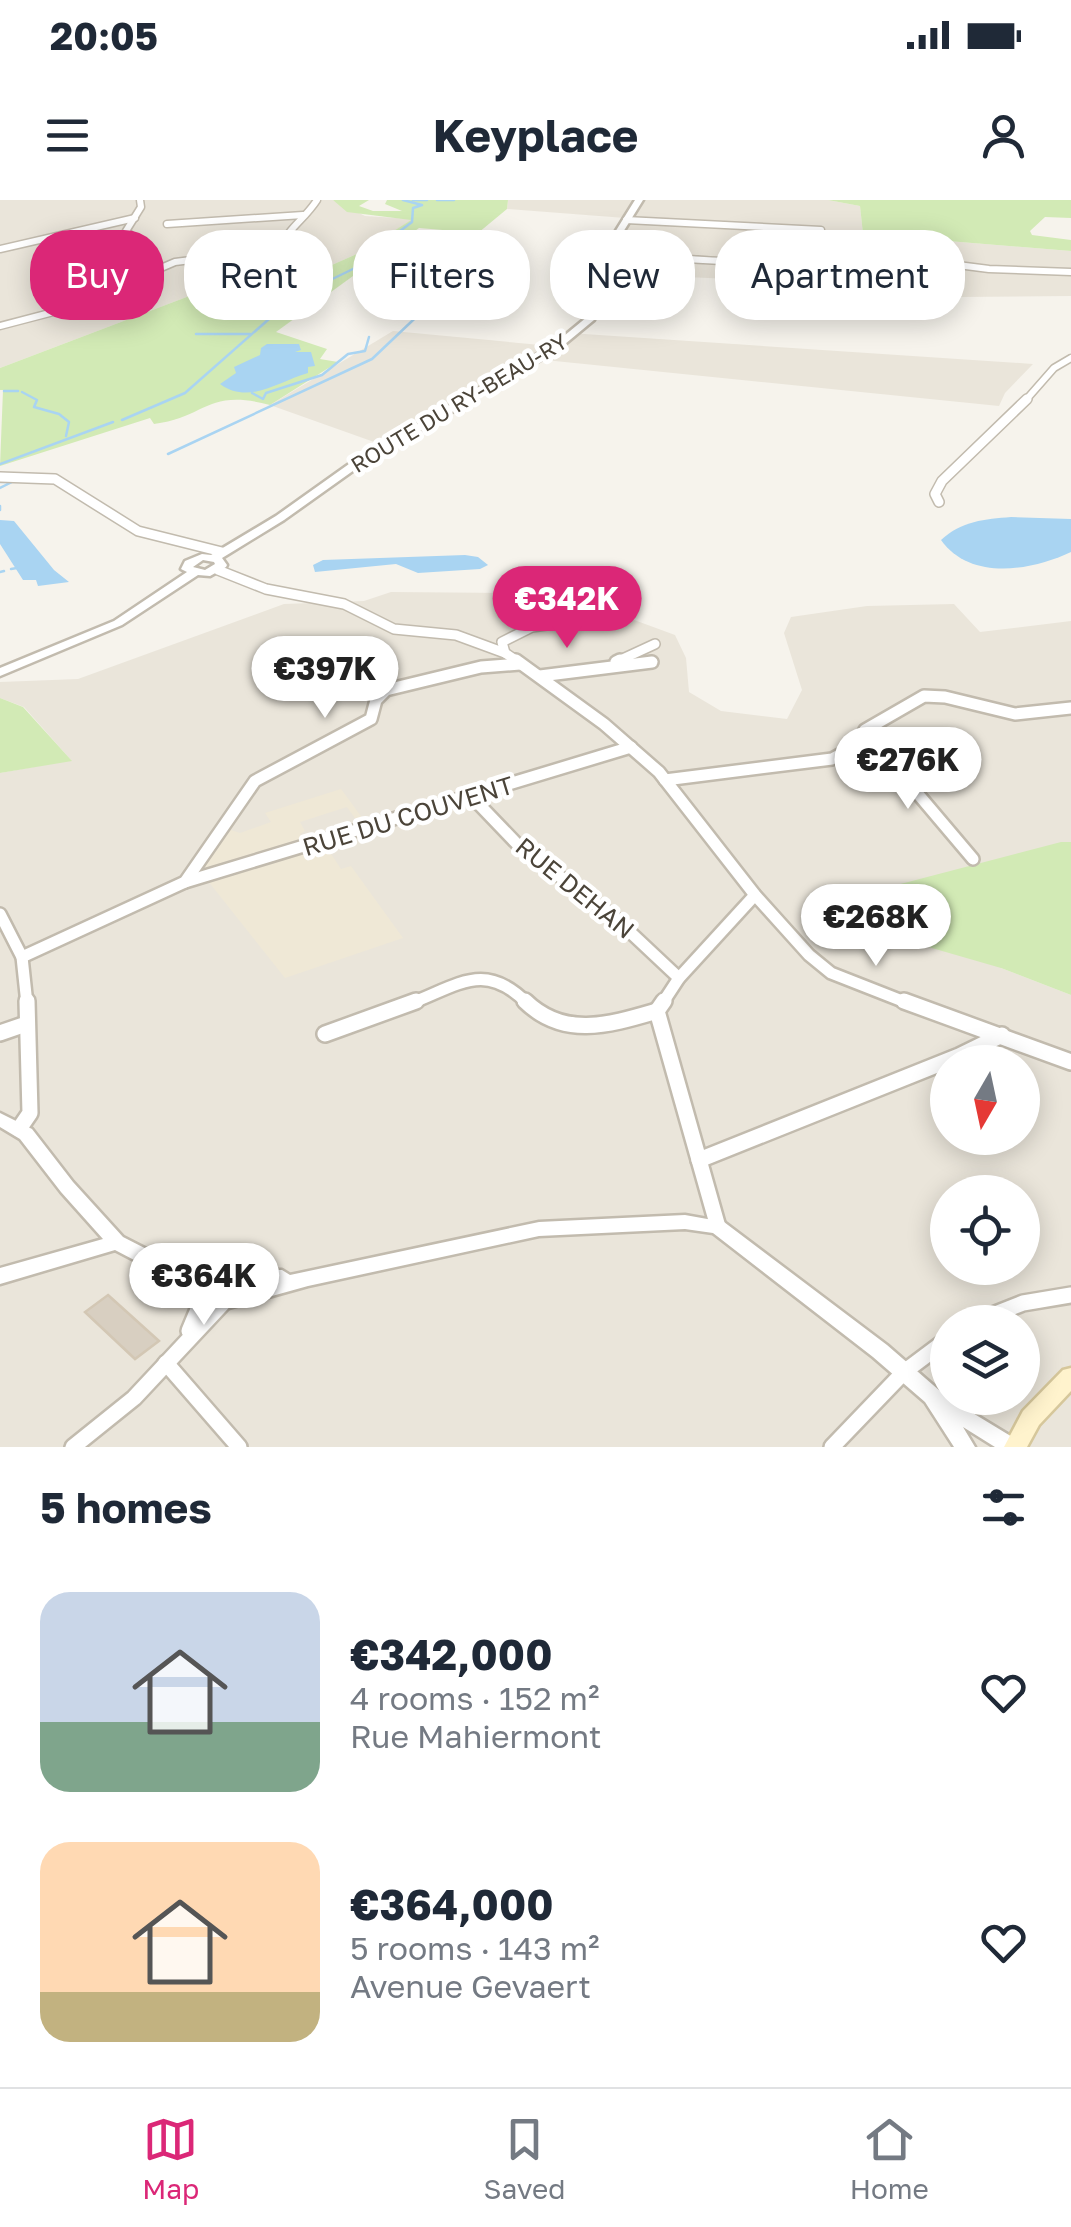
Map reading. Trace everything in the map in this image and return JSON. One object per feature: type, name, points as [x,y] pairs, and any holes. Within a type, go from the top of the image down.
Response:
[{"type":"main road","points":[[1014,1447],[1031,1418],[1071,1377]]},
{"type":"street","points":[[128,230],[140,200]]},
{"type":"street","points":[[0,326],[65,309],[175,262],[282,248],[288,227],[306,215],[316,200]]},
{"type":"street","name":"ROUTE DU RY-BEAU-RY","points":[[620,230],[639,200]]},
{"type":"street","points":[[168,224],[306,215]]},
{"type":"street","points":[[0,249],[135,218]]},
{"type":"street","points":[[626,220],[821,230]]},
{"type":"street","points":[[965,266],[1071,272]]},
{"type":"street","name":"ROUTE DU RY-BEAU-RY","points":[[194,573],[188,563],[218,560],[353,466],[572,335],[587,320]]},
{"type":"street","points":[[939,502],[935,494],[942,481],[1010,418],[1054,368],[1071,358]]},
{"type":"street","points":[[0,477],[55,479],[138,530],[218,560],[266,588],[344,604],[394,628],[452,634],[505,654],[540,676],[631,747],[666,780],[755,895],[831,973],[1071,1062]]},
{"type":"street","points":[[0,672],[118,623],[194,573]]},
{"type":"street","points":[[505,654],[502,642],[512,634],[551,623],[590,619]]},
{"type":"street","points":[[602,667],[656,644]]},
{"type":"street","points":[[540,676],[652,662]]},
{"type":"street","points":[[184,882],[255,781],[371,720],[376,700],[386,690],[481,667],[521,664]]},
{"type":"street","points":[[666,780],[814,764],[843,755],[859,744],[865,730],[897,708],[924,696],[945,697],[1006,714],[1071,708]]},
{"type":"street","points":[[859,744],[877,754],[920,794],[973,860]]},
{"type":"street","name":"RUE DU COUVENT","points":[[22,957],[184,882],[631,747]]},
{"type":"street","name":"RUE DEHAN","points":[[472,797],[520,847],[614,916],[680,978]]},
{"type":"street","points":[[325,1034],[482,977],[505,981],[537,1014],[570,1027],[658,1011],[680,978],[755,895]]},
{"type":"street","points":[[0,914],[22,957],[27,994],[30,1113],[19,1129]]},
{"type":"street","points":[[658,1011],[718,1227]]},
{"type":"street","points":[[0,1033],[26,1024]]},
{"type":"street","points":[[699,1160],[959,1056],[1002,1034]]},
{"type":"street","points":[[0,1119],[19,1129],[117,1242],[216,1292],[308,1278],[539,1229],[685,1222],[718,1227],[930,1394]]},
{"type":"street","points":[[0,1276],[117,1242]]},
{"type":"street","points":[[74,1447],[134,1398],[185,1340],[216,1292]]},
{"type":"street","points":[[1020,1305],[1071,1295]]},
{"type":"street","points":[[832,1447],[904,1372],[930,1352]]},
{"type":"street","points":[[166,1362],[240,1447]]},
{"type":"street","points":[[945,1415],[965,1447]]},
{"type":"street","points":[[962,1415],[1014,1447]]},
{"type":"shaded area","points":[[0,200],[333,200],[365,216],[413,219],[396,230],[353,230],[353,256],[333,264],[333,230],[184,230],[184,298],[164,306],[164,230],[30,230],[30,320],[126,320],[0,368]]},
{"type":"shaded area","points":[[508,200],[637,200],[625,218],[507,209]]},
{"type":"shaded area","points":[[643,200],[828,200],[860,206],[863,230],[715,230],[715,278],[695,277],[695,230],[624,230]]},
{"type":"shaded area","points":[[965,242],[1071,251],[1071,296],[965,297]]},
{"type":"shaded area","points":[[393,331],[551,346],[569,333],[1033,364],[1005,393],[999,406],[545,360],[391,448],[270,405]]},
{"type":"shaded area","points":[[579,585],[613,592],[626,617],[675,635],[686,658],[689,692],[721,711],[787,719],[802,690],[784,633],[791,617],[867,606],[954,604],[980,632],[1071,621],[1071,842],[1061,843],[1001,968],[1071,995],[1071,1447],[0,1447],[0,773],[71,760],[24,707],[0,698],[0,682],[78,679],[284,604],[364,601],[391,592],[520,593]]},
{"type":"shaded area","points":[[341,789],[366,823],[326,835],[323,832],[357,821],[347,807],[300,822],[305,831],[300,834],[306,842],[212,873],[203,865],[225,828],[240,833],[271,822],[265,813]]},
{"type":"shaded area","points":[[324,843],[341,869],[351,866],[403,938],[285,978],[208,881]]},
{"type":"green space","points":[[333,200],[369,200],[359,206],[373,211],[402,211],[385,204],[387,200],[508,200],[507,209],[482,230],[395,230],[411,220],[347,212]]},
{"type":"green space","points":[[828,200],[1071,200],[1071,218],[1045,217],[1030,231],[1032,235],[1071,240],[1071,251],[965,242],[965,230],[863,230],[860,206]]},
{"type":"green space","points":[[353,256],[353,276],[333,291],[333,264]]},
{"type":"green space","points":[[184,298],[184,320],[292,320],[276,332],[327,349],[320,359],[338,362],[270,405],[220,402],[172,420],[154,424],[150,418],[0,466],[0,368],[126,320],[164,320],[164,306]]},
{"type":"green space","points":[[0,698],[23,707],[72,761],[0,773]]},
{"type":"green space","points":[[1071,842],[1071,995],[1001,968],[880,933],[847,898]]},
{"type":"water","points":[[267,344],[299,344],[301,350],[295,352],[311,352],[315,366],[308,367],[308,373],[263,390],[242,392],[220,384],[236,373],[234,367],[260,355]]},
{"type":"water","points":[[1011,517],[1071,519],[1071,552],[1038,564],[984,567],[953,553],[941,540],[965,525]]},
{"type":"water","points":[[0,520],[14,521],[54,570],[69,582],[38,586],[36,580],[23,580],[0,544]]},
{"type":"water","points":[[478,557],[488,565],[480,569],[418,573],[396,564],[315,572],[313,565],[323,560]]},
{"type":"building","points":[[108,1295],[159,1341],[135,1359],[85,1312]]},
{"type":"waterway","points":[[401,230],[412,222],[413,208],[422,205],[403,200]]},
{"type":"waterway","points":[[413,200],[427,200]]},
{"type":"waterway","points":[[437,200],[454,200]]},
{"type":"waterway","points":[[122,420],[185,393],[269,319],[316,287],[353,269]]},
{"type":"waterway","points":[[168,454],[372,359],[413,320]]},
{"type":"waterway","points":[[196,334],[250,334]]},
{"type":"waterway","points":[[252,393],[263,399],[266,393],[322,375],[348,354],[365,351],[369,337]]},
{"type":"waterway","points":[[4,391],[18,391]]},
{"type":"waterway","points":[[22,392],[37,400],[34,407],[59,414],[69,422],[66,436]]},
{"type":"waterway","points":[[0,464],[113,422]]},
{"type":"waterway","points":[[0,482],[12,482],[0,488]]},
{"type":"waterway","points":[[11,569],[17,568]]},
{"type":"waterway","points":[[0,572],[4,571]]}]
